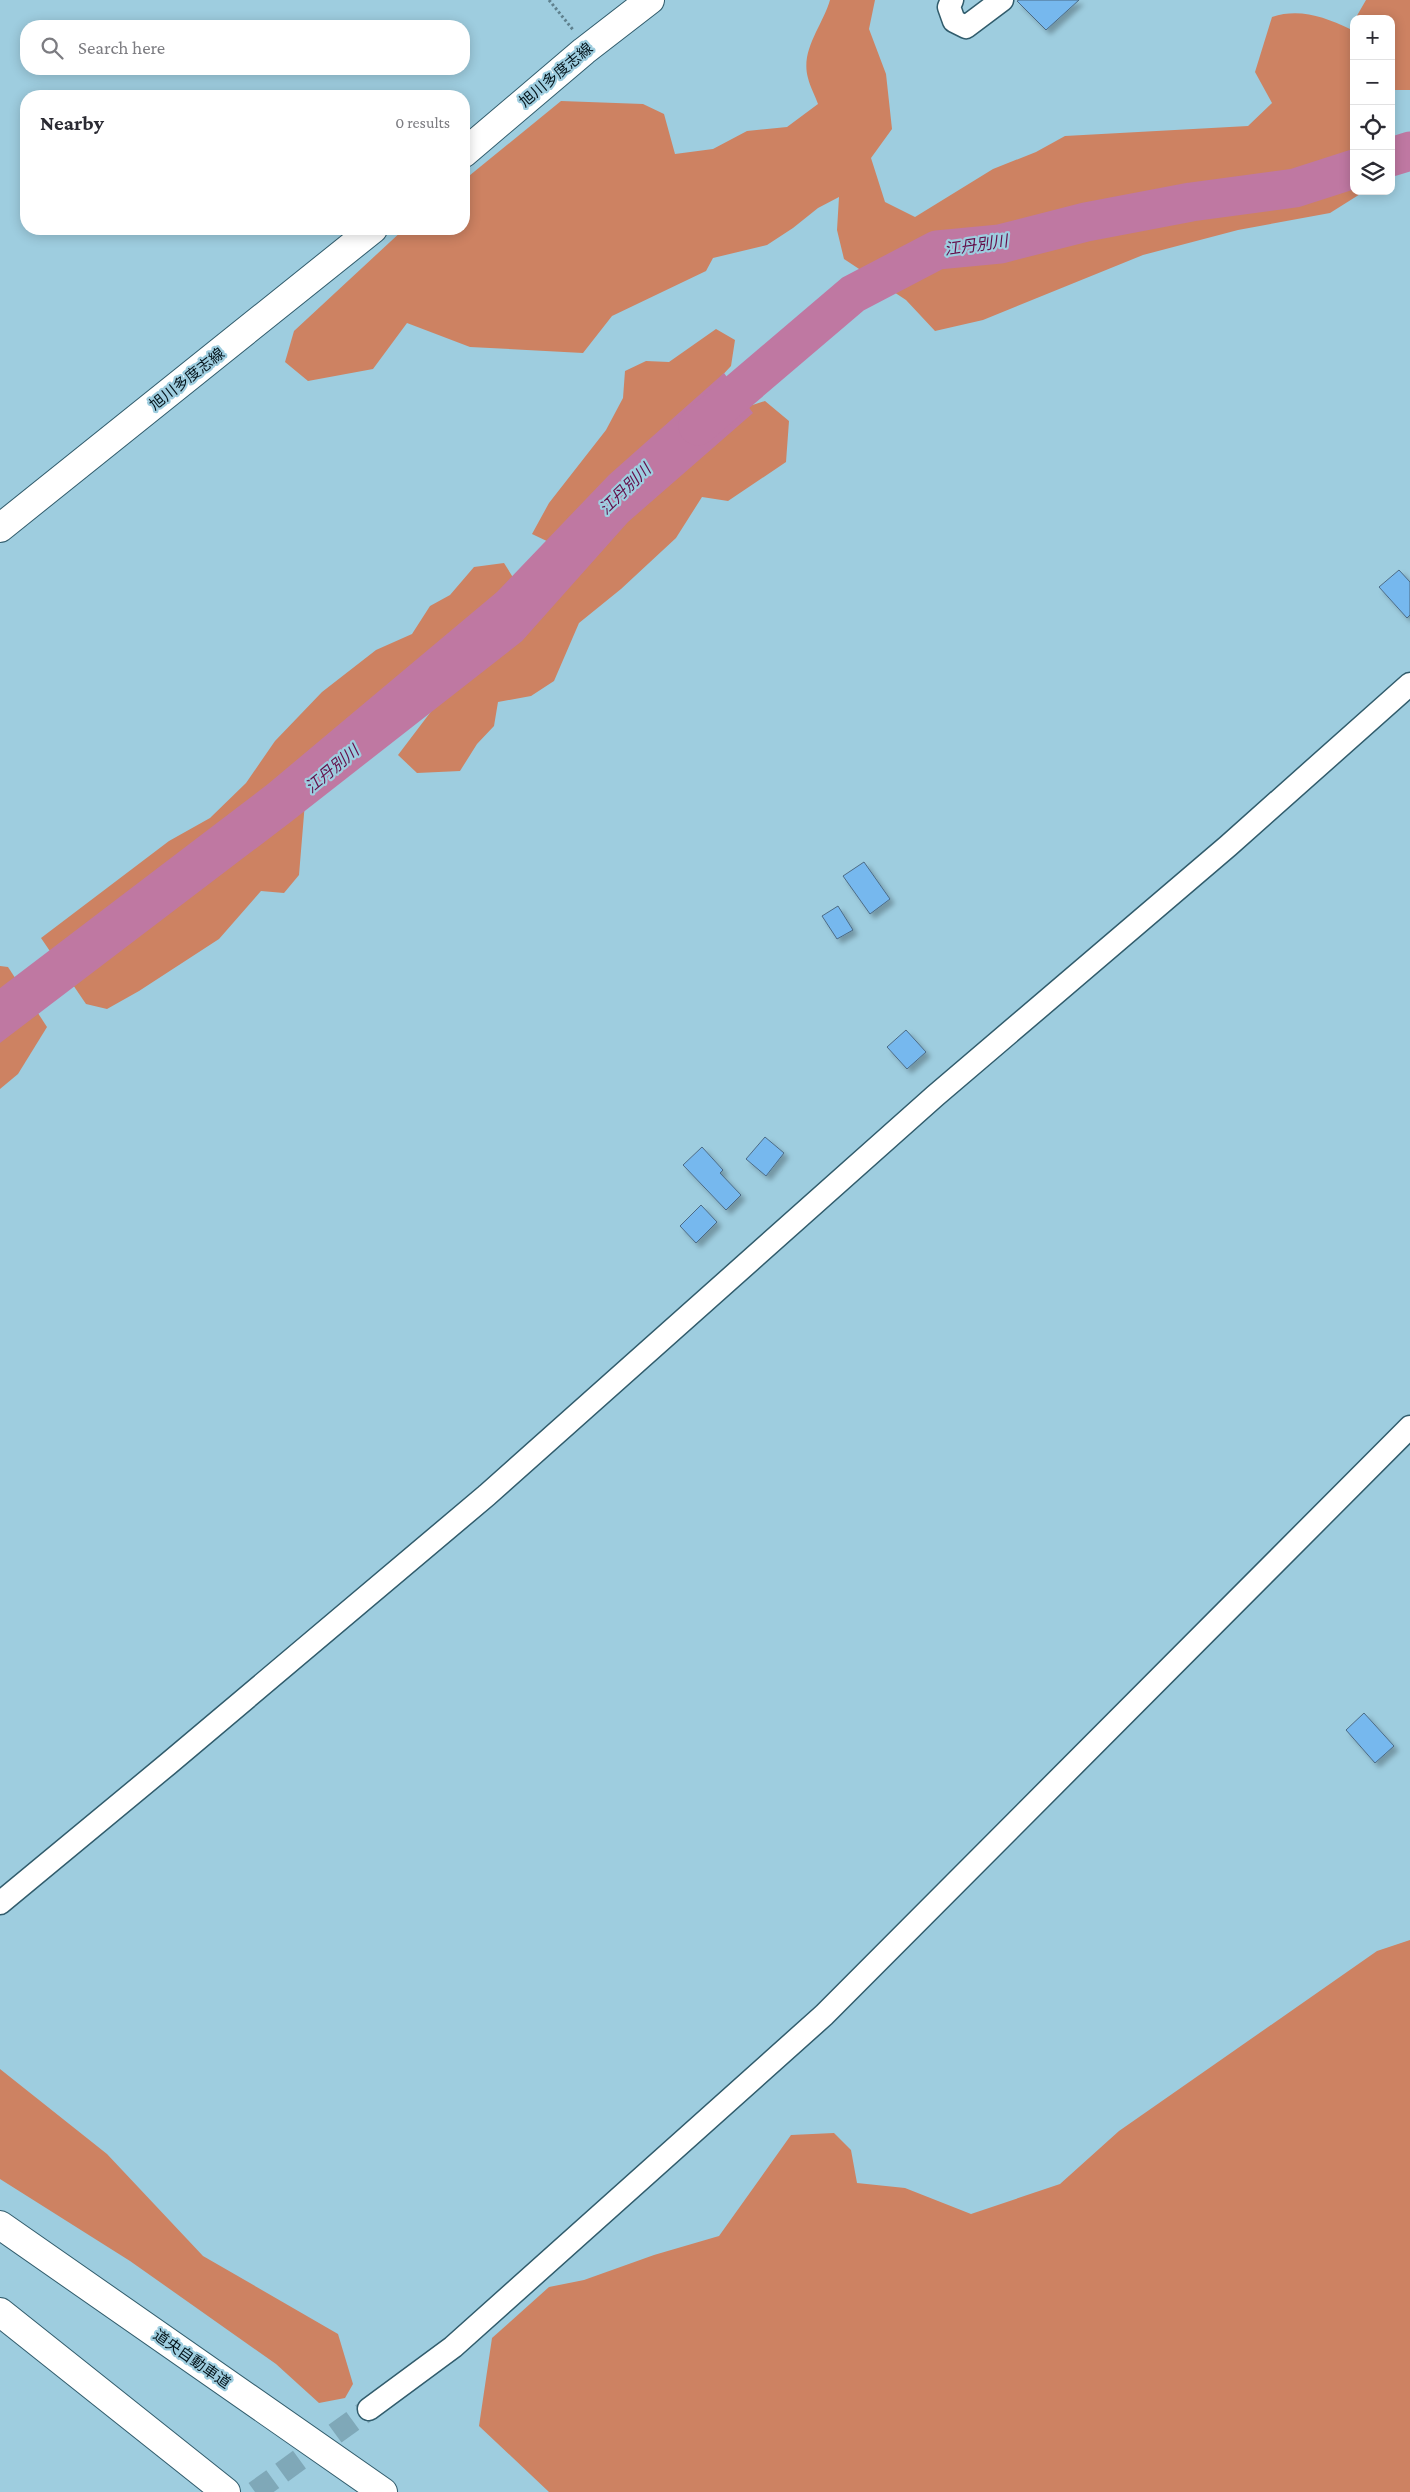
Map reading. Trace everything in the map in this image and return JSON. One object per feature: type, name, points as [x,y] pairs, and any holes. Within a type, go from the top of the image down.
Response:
[{"type":"main road","name":"旭川多度志線","points":[[470,148],[588,47],[650,0]]},
{"type":"main road","name":"旭川多度志線","points":[[0,528],[366,235]]},
{"type":"main road","name":"道央自動車道","points":[[0,2225],[383,2492]]},
{"type":"main road","points":[[0,2312],[226,2492]]},
{"type":"street","points":[[952,0],[949,7],[954,21],[966,27],[1002,0]]},
{"type":"street","points":[[0,1903],[176,1758],[488,1495],[935,1096],[1228,846],[1410,684]]},
{"type":"street","points":[[369,2409],[453,2348],[824,2015],[1410,1427]]},
{"type":"path","points":[[549,0],[588,47]]},
{"type":"shaded area","points":[[830,0],[875,0],[869,29],[886,74],[892,129],[871,158],[885,202],[915,217],[993,169],[1036,152],[1065,136],[1248,126],[1272,103],[1255,72],[1272,17],[1292,13],[1312,15],[1350,29],[1350,195],[1359,195],[1330,213],[1238,230],[1143,255],[983,320],[935,331],[906,300],[844,259],[837,230],[839,197],[818,208],[793,228],[767,245],[713,258],[706,271],[612,316],[583,353],[470,347],[407,323],[373,369],[308,381],[285,362],[294,331],[398,235],[470,235],[470,175],[561,101],[643,104],[664,114],[675,154],[713,149],[747,131],[787,127],[818,104],[810,85],[806,68],[813,38]]},
{"type":"shaded area","points":[[1366,0],[1410,0],[1410,90],[1395,90],[1395,15],[1357,15]]},
{"type":"shaded area","points":[[716,329],[735,340],[731,366],[672,429],[553,544],[532,534],[549,503],[606,430],[623,398],[625,371],[646,361],[669,362]]},
{"type":"shaded area","points":[[765,401],[789,421],[786,462],[728,501],[702,497],[676,538],[621,589],[579,623],[554,681],[531,696],[498,702],[494,726],[477,744],[460,771],[417,773],[398,755],[442,697],[731,412]]},
{"type":"shaded area","points":[[504,563],[519,587],[307,778],[299,875],[284,893],[261,891],[219,939],[139,991],[107,1009],[86,1004],[41,938],[169,841],[210,818],[246,783],[275,741],[322,692],[376,650],[412,634],[430,606],[450,595],[474,567]]},
{"type":"shaded area","points":[[0,966],[8,967],[47,1027],[18,1074],[0,1089]]},
{"type":"shaded area","points":[[1410,1940],[1410,2492],[549,2492],[479,2426],[492,2338],[549,2287],[584,2280],[654,2255],[719,2236],[791,2135],[834,2133],[851,2150],[857,2183],[905,2188],[971,2214],[1060,2184],[1119,2131],[1377,1951]]},
{"type":"shaded area","points":[[0,2069],[107,2154],[203,2256],[338,2334],[353,2384],[345,2398],[319,2403],[276,2364],[130,2261],[0,2179]]},
{"type":"water","points":[[724,373],[753,413],[628,522],[522,641],[292,821],[0,1043],[0,988],[268,784],[497,592],[609,475]]},
{"type":"building","points":[[1079,0],[1046,30],[1017,1]]},
{"type":"building","points":[[1399,570],[1410,582],[1410,615],[1407,618],[1379,587]]},
{"type":"building","points":[[864,862],[890,899],[870,914],[843,876]]},
{"type":"building","points":[[838,906],[853,930],[837,939],[822,916]]},
{"type":"building","points":[[906,1030],[926,1052],[907,1069],[887,1047]]},
{"type":"building","points":[[765,1137],[784,1153],[766,1176],[746,1159]]},
{"type":"building","points":[[702,1147],[723,1170],[720,1173],[741,1195],[726,1210],[683,1165]]},
{"type":"building","points":[[701,1205],[717,1222],[696,1243],[680,1226]]},
{"type":"building","points":[[1364,1713],[1394,1746],[1375,1763],[1346,1730]]},
{"type":"waterway","name":"江丹別川","points":[[1395,156],[1410,151]]},
{"type":"waterway","name":"江丹別川","points":[[698,426],[853,294],[937,250],[1000,244],[1086,222],[1191,202],[1295,188],[1350,170]]},
{"type":"tunnel","points":[[255,2492],[369,2409]]}]
